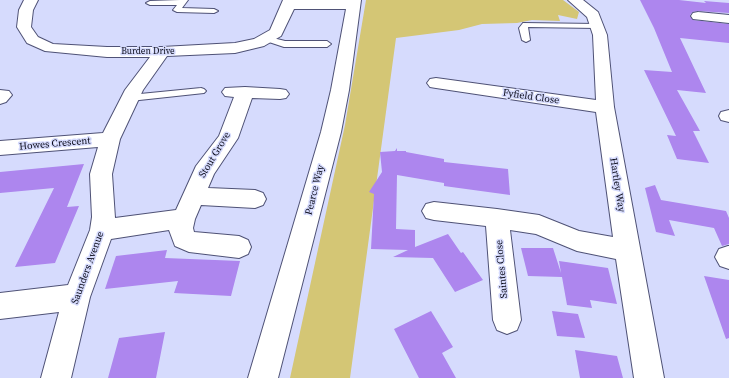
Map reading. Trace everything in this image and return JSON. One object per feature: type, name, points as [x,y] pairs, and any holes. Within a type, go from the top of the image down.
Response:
[{"type":"street","name":"Burden Drive","points":[[32,0],[26,10],[24,27],[32,40],[50,48],[107,52],[162,52],[245,47],[269,39]]},
{"type":"street","name":"Hartley Way","points":[[575,0],[593,15],[600,35],[605,107],[627,250],[649,378]]},
{"type":"street","points":[[269,39],[276,33],[290,3],[353,3]]},
{"type":"street","name":"Pearce Way","points":[[263,378],[331,132],[340,90],[353,3]]},
{"type":"street","points":[[698,16],[729,20]]},
{"type":"street","name":"Saunders Avenue","points":[[56,378],[77,297],[102,230],[104,217],[101,174],[110,139],[130,98],[142,78],[162,52]]},
{"type":"street","points":[[458,86],[461,68]]},
{"type":"street","name":"Fyfield Close","points":[[436,83],[605,107]]},
{"type":"street","name":"Stout Grove","points":[[239,247],[196,244],[189,242],[184,239],[182,234],[181,228],[183,219],[204,172],[228,138],[238,92],[280,94]]},
{"type":"street","name":"Howes Crescent","points":[[0,148],[110,139]]},
{"type":"street","points":[[194,196],[255,199]]},
{"type":"street","points":[[434,211],[497,218],[539,225],[577,241],[627,250]]},
{"type":"street","name":"Saintes Close","points":[[497,218],[507,320]]},
{"type":"street","points":[[102,230],[183,219]]},
{"type":"street","points":[[0,306],[77,297]]},
{"type":"lane","points":[[150,3],[183,1]]},
{"type":"lane","points":[[183,1],[177,10],[214,10]]},
{"type":"lane","points":[[526,40],[523,28],[526,25],[597,26]]},
{"type":"lane","points":[[269,39],[284,44],[327,44]]},
{"type":"lane","points":[[130,98],[201,91]]},
{"type":"shaded area","points":[[366,0],[563,0],[579,12],[577,19],[558,15],[560,21],[532,20],[517,23],[482,24],[459,30],[396,38],[350,378],[290,378],[345,125]]},
{"type":"building","points":[[640,0],[679,0],[706,3],[704,1],[729,3],[729,13],[698,11],[693,12],[690,15],[693,20],[729,24],[729,43],[680,38],[706,93],[677,90],[700,131],[693,131],[709,163],[677,159],[667,135],[676,136],[644,70],[672,72],[654,28]]},
{"type":"building","points":[[397,148],[397,151],[406,151],[444,159],[444,162],[508,169],[510,195],[444,186],[444,183],[397,175],[396,229],[415,230],[415,247],[448,234],[483,280],[455,292],[433,258],[393,257],[408,250],[371,249],[374,194],[369,192],[382,172],[380,152],[395,151]]},
{"type":"building","points":[[84,164],[67,207],[79,206],[55,263],[15,267],[54,188],[0,193],[0,172]]},
{"type":"building","points":[[655,185],[661,200],[726,211],[729,218],[729,244],[722,246],[714,228],[669,220],[675,236],[656,232],[645,188]]},
{"type":"building","points":[[521,248],[553,248],[561,273],[559,261],[608,268],[617,304],[590,300],[592,308],[567,305],[562,277],[528,276]]},
{"type":"building","points":[[167,250],[165,258],[240,261],[231,296],[174,293],[178,281],[105,289],[116,256]]},
{"type":"building","points":[[704,276],[729,280],[729,338],[726,339]]},
{"type":"building","points":[[431,311],[453,347],[442,353],[456,378],[419,378],[394,329]]},
{"type":"building","points":[[552,311],[578,314],[585,338],[557,336]]},
{"type":"building","points":[[165,332],[156,378],[108,378],[119,338]]},
{"type":"building","points":[[575,350],[617,356],[623,378],[580,378]]}]
